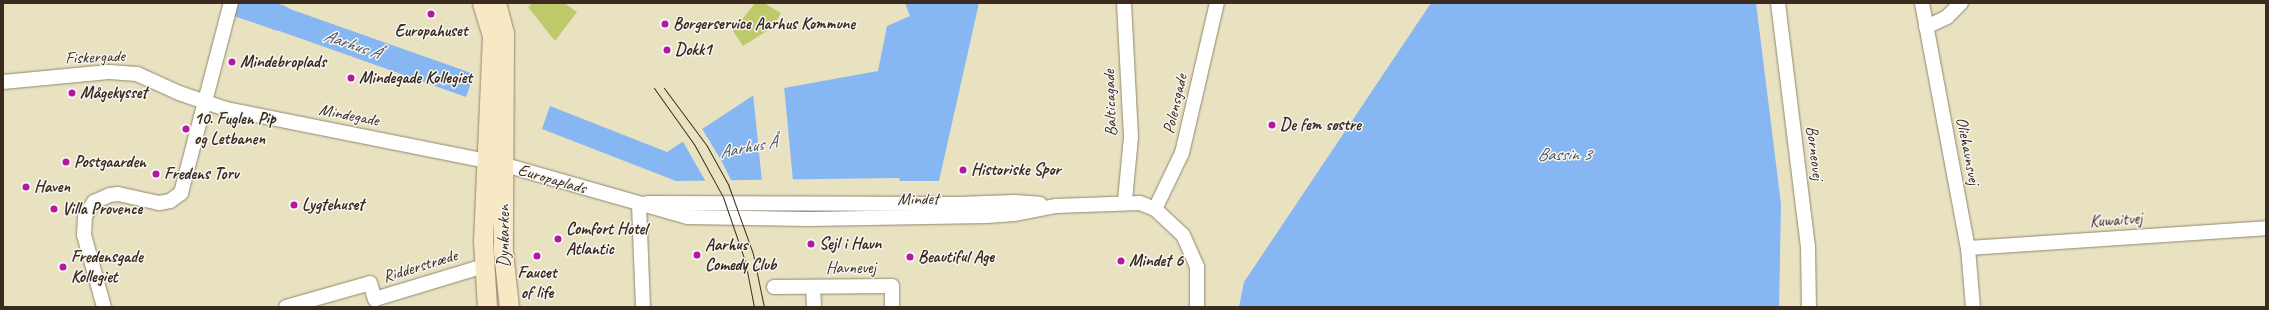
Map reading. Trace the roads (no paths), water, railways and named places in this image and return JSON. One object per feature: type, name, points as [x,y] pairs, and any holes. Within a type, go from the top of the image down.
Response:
[{"type":"street","points":[[482,3],[492,36],[498,73]]},
{"type":"street","points":[[484,266],[486,162],[504,33],[496,3]]},
{"type":"street","name":"Balticagade","points":[[1124,3],[1131,137],[1125,202]]},
{"type":"street","name":"Polensgade","points":[[1155,209],[1182,153],[1217,3]]},
{"type":"street","name":"Borneovej","points":[[1778,3],[1808,246],[1809,307]]},
{"type":"street","name":"Oliehavnsvej","points":[[1922,3],[1968,248],[1973,307]]},
{"type":"street","points":[[1926,27],[1947,17],[1962,3]]},
{"type":"street","points":[[104,307],[84,235],[83,223],[87,210],[102,198],[118,194],[159,203],[170,201],[181,193],[206,103],[229,9]]},
{"type":"street","name":"Fiskergade","points":[[3,82],[124,72],[137,74],[206,103]]},
{"type":"street","name":"Europaplads","points":[[498,73],[505,165],[672,214],[697,218],[780,218]]},
{"type":"street","name":"Mindegade","points":[[206,103],[505,165]]},
{"type":"street","name":"Dynkarken","points":[[505,165],[504,265],[509,307]]},
{"type":"street","name":"Mindet","points":[[779,203],[958,204],[1014,202],[1056,206]]},
{"type":"street","name":"Mindet","points":[[780,218],[987,216],[1014,214],[1056,206],[1125,202],[1140,203],[1155,209],[1183,235],[1192,253],[1198,278],[1197,307]]},
{"type":"street","name":"Europaplads","points":[[639,204],[779,203]]},
{"type":"street","points":[[639,204],[643,307]]},
{"type":"street","name":"Kuwaitvej","points":[[1968,248],[2266,228]]},
{"type":"street","name":"Dynkarken","points":[[484,266],[487,307]]},
{"type":"street","name":"Ridderstræde","points":[[286,307],[370,283],[375,299],[484,266]]},
{"type":"street","name":"Havnevej","points":[[774,287],[892,286],[892,307]]},
{"type":"street","name":"Havnevej","points":[[813,287],[814,307]]},
{"type":"water","points":[[248,3],[273,3],[474,74],[466,97],[243,18]]},
{"type":"water","points":[[905,3],[979,3],[939,181],[900,181],[899,178],[676,181],[542,129],[550,106],[667,152],[757,93],[878,71],[887,26],[910,16]]},
{"type":"water","name":"Bassin 3","points":[[1431,3],[1756,3],[1781,204],[1779,307],[1239,307],[1244,282]]},
{"type":"waterway","name":"Aarhus Å","points":[[236,3],[280,18]]},
{"type":"tram line","points":[[654,88],[694,144],[723,197],[745,261],[754,307]]},
{"type":"tram line","points":[[664,88],[707,146],[728,184],[753,254],[764,307]]},
{"type":"place","name":"Europahuset","points":[[431,14]]},
{"type":"place","name":"Borgerservice Aarhus Kommune","points":[[665,24]]},
{"type":"place","name":"Dokk1","points":[[667,50]]},
{"type":"place","name":"Mindebroplads","points":[[232,62]]},
{"type":"place","name":"Mindegade Kollegiet","points":[[351,78]]},
{"type":"place","name":"Mågekysset","points":[[72,93]]},
{"type":"place","name":"De fem søstre","points":[[1272,125]]},
{"type":"place","name":"10. Fuglen Pip og Letbanen","points":[[186,129]]},
{"type":"place","name":"Postgaarden","points":[[66,162]]},
{"type":"place","name":"Historiske Spor","points":[[963,170]]},
{"type":"place","name":"Fredens Torv","points":[[156,174]]},
{"type":"place","name":"Haven","points":[[26,187]]},
{"type":"place","name":"Lygtehuset","points":[[294,205]]},
{"type":"place","name":"Villa Provence","points":[[54,209]]},
{"type":"place","name":"Comfort Hotel Atlantic","points":[[558,239]]},
{"type":"place","name":"Sejl i Havn","points":[[811,244]]},
{"type":"place","name":"Aarhus Comedy Club","points":[[697,255]]},
{"type":"place","name":"Faucet of life","points":[[537,256]]},
{"type":"place","name":"Beautiful Age","points":[[910,257]]},
{"type":"place","name":"Mindet 6","points":[[1121,261]]},
{"type":"place","name":"Fredensgade Kollegiet","points":[[63,267]]}]
